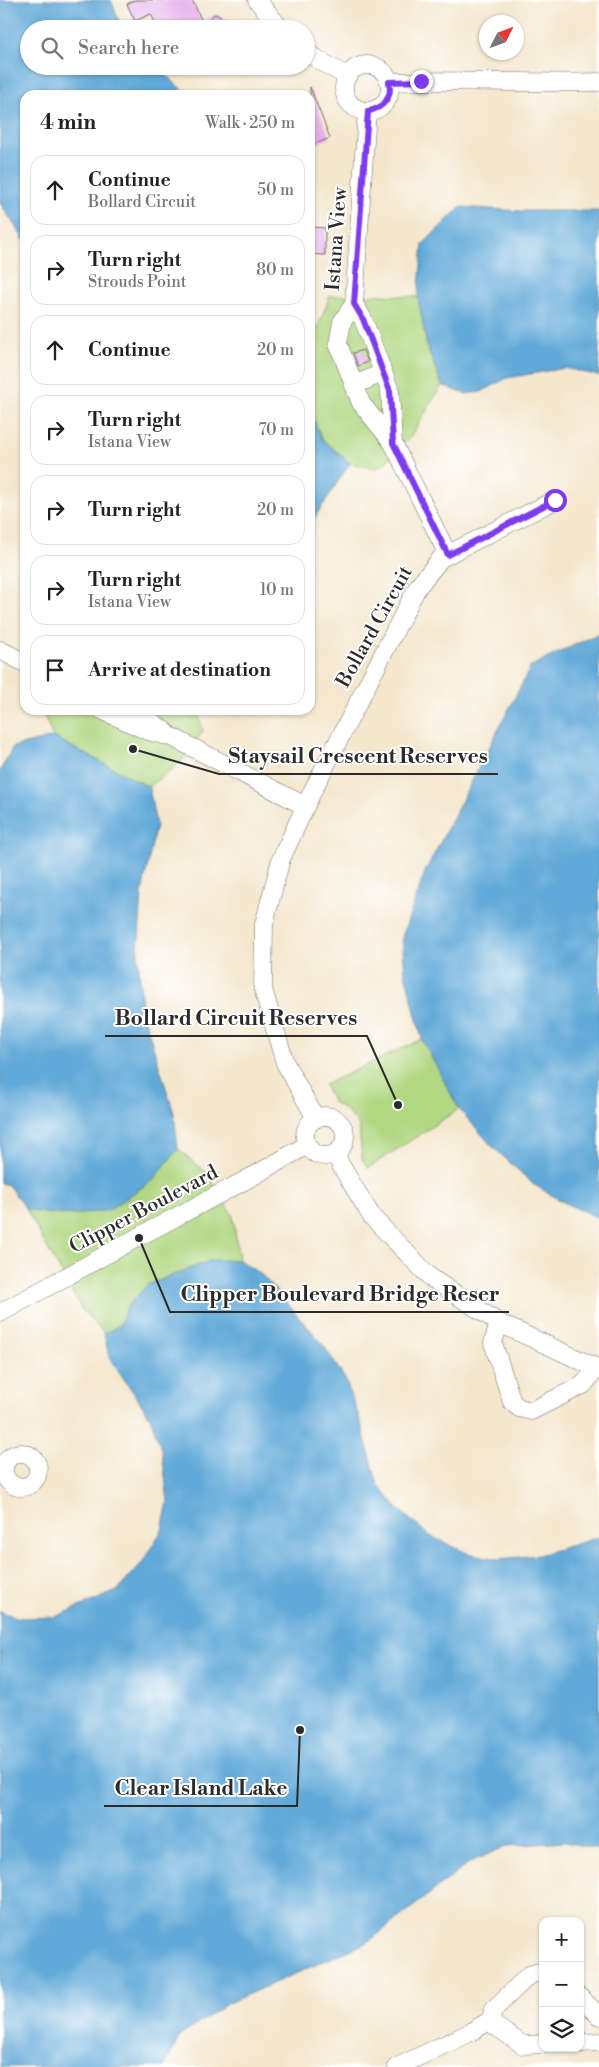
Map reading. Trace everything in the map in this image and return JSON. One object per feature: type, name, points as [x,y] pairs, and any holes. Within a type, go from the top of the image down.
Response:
[{"type":"street","points":[[257,0],[274,20]]},
{"type":"street","points":[[315,58],[347,76]]},
{"type":"street","points":[[372,65],[383,71],[389,82],[389,95],[386,102],[376,110],[368,111],[353,107],[347,101],[344,92],[347,76],[359,66],[372,65]]},
{"type":"street","points":[[389,82],[547,84],[599,82]]},
{"type":"street","name":"Istana View","points":[[368,111],[354,304],[342,322],[338,344],[361,403],[393,443]]},
{"type":"street","points":[[354,304],[363,319],[390,391],[393,443],[448,555]]},
{"type":"street","points":[[354,385],[383,373]]},
{"type":"street","name":"Bollard Circuit","points":[[316,1119],[285,1063],[263,989],[264,924],[281,859],[305,806],[417,588],[441,558],[555,500]]},
{"type":"street","points":[[0,650],[20,660]]},
{"type":"street","points":[[113,715],[148,731],[172,737]]},
{"type":"street","points":[[143,715],[172,737],[305,806]]},
{"type":"street","points":[[333,1118],[342,1126],[344,1132],[343,1144],[336,1153],[323,1156],[316,1154],[307,1145],[305,1133],[307,1127],[316,1119],[333,1118]]},
{"type":"street","name":"Clipper Boulevard","points":[[0,1312],[257,1174],[307,1145]]},
{"type":"street","points":[[336,1153],[340,1164],[372,1217],[431,1278],[499,1323],[598,1369],[583,1385],[530,1411],[519,1408],[512,1402],[493,1343],[499,1323]]},
{"type":"street","points":[[539,1972],[529,1975],[493,2010],[491,2020],[495,2026],[523,2046],[539,2044]]},
{"type":"street","points":[[584,2001],[599,2016]]},
{"type":"street","points":[[397,2067],[467,2034],[491,2020]]},
{"type":"street","points":[[584,2043],[599,2042]]},
{"type":"green space","points":[[379,295],[418,297],[427,346],[442,385],[411,436],[384,464],[374,469],[350,463],[322,439],[315,423],[315,330],[317,330],[330,296]]},
{"type":"green space","points":[[44,715],[198,715],[203,731],[182,761],[149,787],[53,737]]},
{"type":"green space","points":[[422,1039],[459,1109],[368,1168],[362,1159],[359,1125],[343,1108],[334,1103],[324,1085]]},
{"type":"green space","points":[[178,1149],[207,1173],[233,1216],[239,1260],[212,1261],[148,1285],[128,1306],[119,1327],[104,1333],[82,1310],[26,1209],[76,1215],[153,1180]]},
{"type":"water","points":[[0,0],[111,0],[119,20],[20,20],[20,75],[166,75],[182,90],[20,90],[20,233],[0,203]]},
{"type":"water","points":[[460,207],[520,211],[599,211],[599,376],[565,368],[507,378],[481,392],[465,394],[442,385],[427,346],[418,297],[423,244]]},
{"type":"water","points":[[315,423],[322,439],[350,463],[315,517]]},
{"type":"water","points":[[599,633],[599,1218],[567,1204],[533,1184],[493,1147],[459,1109],[422,1039],[405,973],[402,937],[425,872],[531,666]]},
{"type":"water","points":[[53,737],[149,787],[156,825],[142,893],[138,952],[142,1011],[174,1113],[178,1149],[153,1180],[108,1210],[76,1215],[42,1213],[26,1209],[8,1185],[0,1183],[0,771],[13,747]]},
{"type":"water","points":[[212,1260],[239,1260],[262,1275],[322,1343],[345,1379],[359,1417],[378,1485],[399,1510],[430,1536],[467,1553],[499,1559],[539,1555],[599,1537],[599,1849],[565,1842],[506,1846],[469,1863],[368,1942],[228,2003],[180,2036],[164,2067],[0,2067],[0,1611],[17,1618],[55,1617],[117,1591],[141,1564],[162,1530],[168,1502],[162,1451],[150,1417],[109,1357],[104,1333],[119,1326],[128,1306],[147,1285]]},
{"type":"building","points":[[135,0],[192,0],[202,20],[154,20],[151,14],[135,20],[127,4]]},
{"type":"building","points":[[215,14],[227,20],[207,20]]},
{"type":"building","points":[[315,100],[330,138],[315,144]]},
{"type":"building","points":[[315,227],[325,228],[325,255],[315,254]]},
{"type":"building","points":[[363,350],[368,362],[358,366],[353,353]]},
{"type":"place","name":"Staysail Crescent Reserves","points":[[133,749]]},
{"type":"place","name":"Bollard Circuit Reserves","points":[[398,1105]]},
{"type":"place","name":"Clipper Boulevard Bridge Reser","points":[[139,1238]]},
{"type":"place","name":"Clear Island Lake","points":[[300,1730]]},
{"type":"route","points":[[421,81],[389,82],[389,95],[386,102],[376,110],[368,111],[354,304],[363,319],[390,391],[393,443],[448,555],[555,500]]}]
